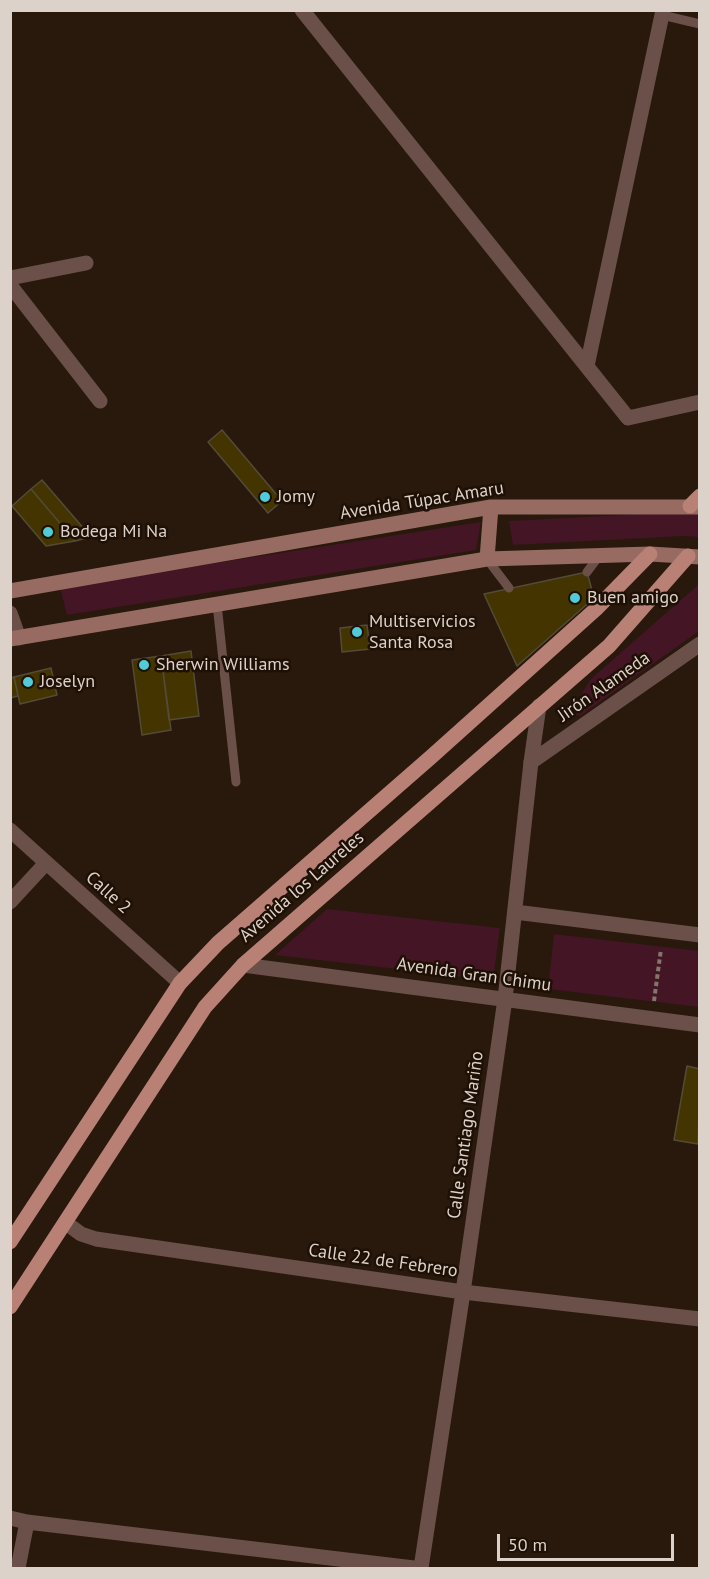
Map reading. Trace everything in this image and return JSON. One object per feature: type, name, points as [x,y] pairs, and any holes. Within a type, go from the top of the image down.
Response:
[{"type":"main road","name":"Avenida Túpac Amaru","points":[[10,591],[491,507],[696,503]]},
{"type":"main road","points":[[487,559],[491,507]]},
{"type":"main road","points":[[15,639],[487,559],[650,554],[694,556]]},
{"type":"main road","name":"Avenida los Laureles","points":[[10,1242],[180,983],[218,943],[587,617],[650,554]]},
{"type":"main road","name":"Avenida los Laureles","points":[[10,1307],[205,1007],[243,965],[609,646],[694,556]]},
{"type":"street","points":[[302,10],[628,418],[699,402]]},
{"type":"street","points":[[587,366],[663,13]]},
{"type":"street","points":[[10,278],[86,263]]},
{"type":"street","points":[[10,285],[100,401]]},
{"type":"street","points":[[10,613],[15,639]]},
{"type":"street","name":"Jirón Alameda","points":[[531,762],[699,644]]},
{"type":"street","name":"Calle Santiago Mariño","points":[[421,1569],[505,999],[539,706]]},
{"type":"street","name":"Calle 2","points":[[12,833],[180,983]]},
{"type":"street","points":[[10,902],[46,863]]},
{"type":"street","points":[[515,912],[699,935]]},
{"type":"street","name":"Avenida Gran Chimu","points":[[243,965],[699,1025]]},
{"type":"street","name":"Calle 22 de Febrero","points":[[66,1223],[81,1234],[96,1239],[463,1292],[699,1319]]},
{"type":"street","points":[[10,1518],[27,1522],[414,1569]]},
{"type":"street","points":[[18,1569],[27,1522]]},
{"type":"lane","points":[[663,13],[699,24]]},
{"type":"lane","points":[[586,572],[599,556]]},
{"type":"lane","points":[[487,559],[509,588]]},
{"type":"lane","points":[[217,604],[236,782]]},
{"type":"path","points":[[652,1019],[664,931]]},
{"type":"shaded area","points":[[699,513],[699,537],[513,545],[509,521]]},
{"type":"shaded area","points":[[481,522],[476,550],[67,615],[60,587]]},
{"type":"shaded area","points":[[699,584],[699,631],[580,716],[569,712],[592,678]]},
{"type":"shaded area","points":[[327,909],[500,928],[493,980],[275,955]]},
{"type":"shaded area","points":[[554,934],[699,951],[699,1007],[548,989]]},
{"type":"building","points":[[222,430],[282,501],[268,513],[208,442]]},
{"type":"building","points":[[42,480],[91,537],[75,541],[31,489]]},
{"type":"building","points":[[31,489],[75,541],[46,546],[12,506]]},
{"type":"building","points":[[587,572],[594,598],[517,666],[484,594]]},
{"type":"building","points":[[367,625],[370,649],[342,652],[340,628]]},
{"type":"building","points":[[191,651],[199,716],[169,720],[161,656]]},
{"type":"building","points":[[161,656],[171,730],[142,735],[132,660]]},
{"type":"building","points":[[51,668],[57,695],[20,704],[14,677]]},
{"type":"building","points":[[14,677],[18,696],[10,698],[10,678]]},
{"type":"building","points":[[687,1066],[700,1069],[698,1144],[674,1140]]},
{"type":"place","name":"Jomy","points":[[265,497]]},
{"type":"place","name":"Bodega Mi Na","points":[[48,532]]},
{"type":"place","name":"Buen amigo","points":[[575,598]]},
{"type":"place","name":"Multiservicios Santa Rosa","points":[[357,632]]},
{"type":"place","name":"Sherwin Williams","points":[[144,665]]},
{"type":"place","name":"Joselyn","points":[[28,682]]}]
